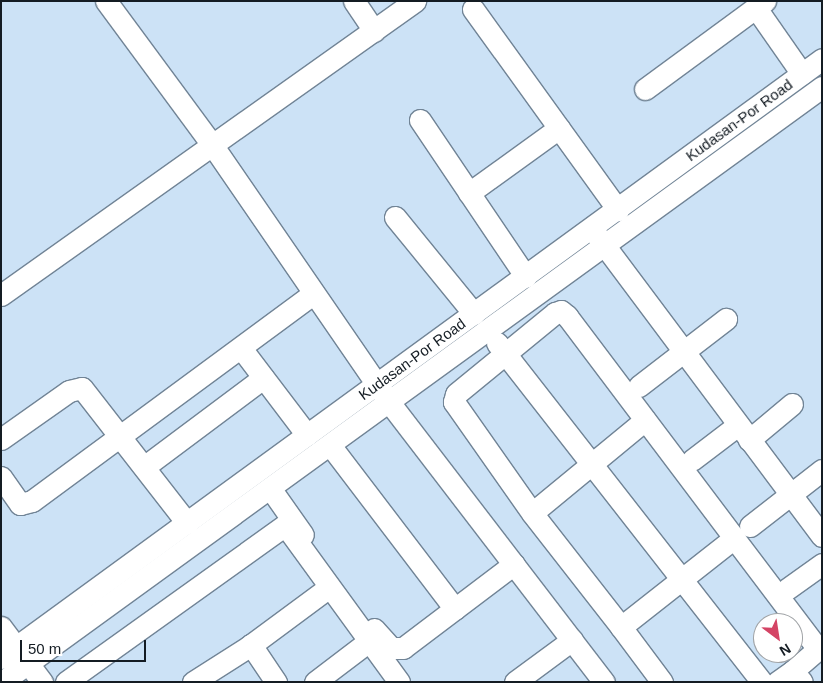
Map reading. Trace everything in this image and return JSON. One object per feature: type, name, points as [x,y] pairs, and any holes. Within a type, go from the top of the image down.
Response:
[{"type":"street","points":[[106,1],[213,146],[376,385],[604,682]]},
{"type":"street","points":[[354,1],[374,31]]},
{"type":"street","points":[[1,295],[415,1]]},
{"type":"street","points":[[645,88],[760,4],[802,74]]},
{"type":"street","points":[[473,9],[618,210]]},
{"type":"street","name":"Kudasan-Por Road","points":[[15,656],[270,488],[389,402],[480,322],[526,277],[598,236],[618,210],[822,59]]},
{"type":"street","name":"Kudasan-Por Road","points":[[2,682],[15,656],[187,523],[307,435],[376,385],[480,322],[598,236],[822,87]]},
{"type":"street","points":[[420,120],[526,277]]},
{"type":"street","points":[[469,193],[559,128]]},
{"type":"street","points":[[395,217],[593,464],[762,682]]},
{"type":"street","points":[[598,236],[822,536]]},
{"type":"street","points":[[1,477],[20,504],[26,504],[122,438],[314,294]]},
{"type":"street","points":[[662,682],[532,513],[454,402],[456,394],[561,311],[645,420],[742,532],[820,648],[791,678]]},
{"type":"street","points":[[639,386],[726,319]]},
{"type":"street","points":[[241,348],[307,435]]},
{"type":"street","points":[[144,467],[263,378]]},
{"type":"street","points":[[1,439],[69,390],[82,388],[187,523]]},
{"type":"street","points":[[692,460],[792,404]]},
{"type":"street","points":[[532,513],[645,420]]},
{"type":"street","points":[[330,445],[455,608]]},
{"type":"street","points":[[621,627],[682,577],[822,470]]},
{"type":"street","points":[[270,488],[328,570],[391,648],[403,648],[514,564]]},
{"type":"street","points":[[66,682],[285,525],[328,588],[399,682]]},
{"type":"street","points":[[788,589],[822,564]]},
{"type":"street","points":[[193,682],[251,645],[328,588]]},
{"type":"street","points":[[1,628],[15,656],[42,682]]},
{"type":"street","points":[[515,682],[572,640]]},
{"type":"street","points":[[315,682],[369,642]]},
{"type":"street","points":[[251,645],[276,682]]}]
